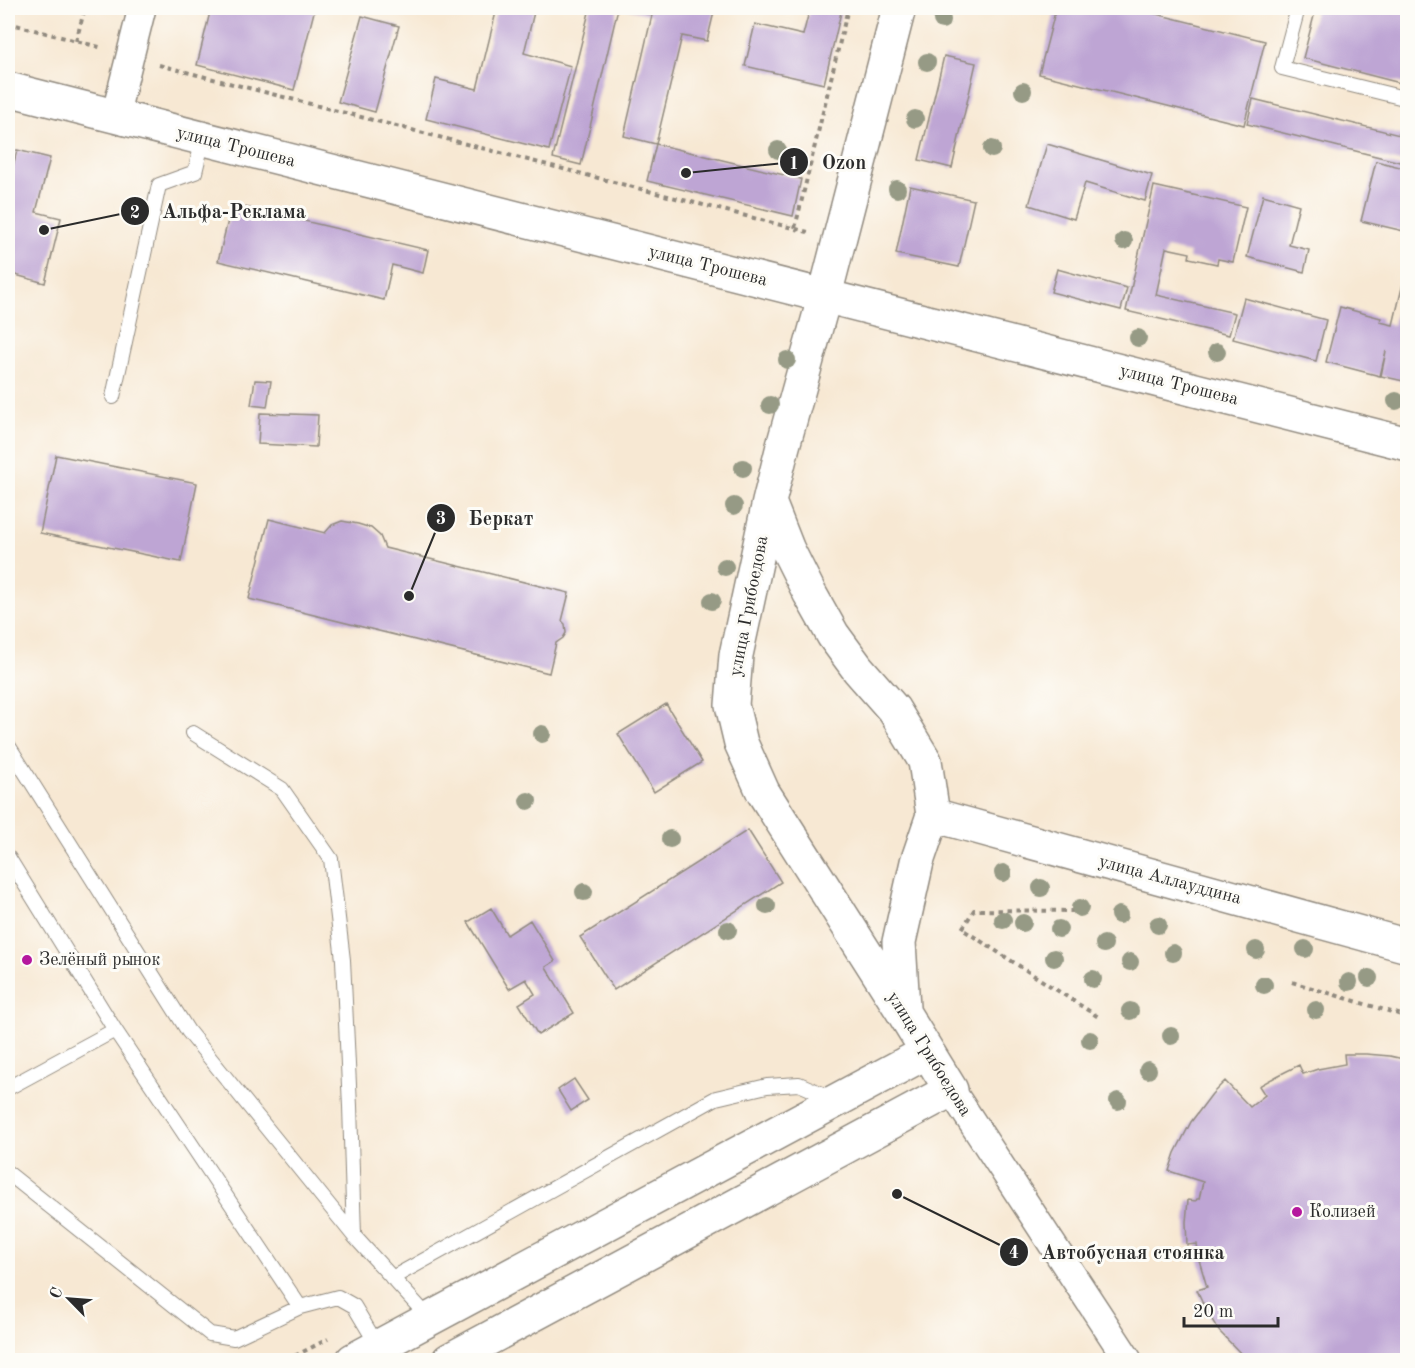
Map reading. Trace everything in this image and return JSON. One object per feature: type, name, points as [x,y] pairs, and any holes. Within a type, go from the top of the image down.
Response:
[{"type":"street","points":[[115,116],[142,8]]},
{"type":"street","name":"улица Грибоедова","points":[[899,8],[769,502],[736,655],[732,705],[741,743],[763,792],[951,1090],[1128,1360]]},
{"type":"street","name":"улица Трошева","points":[[8,89],[1407,444]]},
{"type":"street","points":[[769,502],[788,550],[833,635],[858,669],[894,710],[925,761],[933,815],[916,862],[899,942],[903,1012]]},
{"type":"street","name":"улица Аллауддина","points":[[933,815],[1407,946]]},
{"type":"street","points":[[373,1356],[430,1319],[927,1052]]},
{"type":"street","points":[[430,1319],[452,1360],[951,1090]]},
{"type":"lane","points":[[1298,8],[1282,69],[1407,99]]},
{"type":"lane","points":[[113,397],[159,185],[195,172],[203,139]]},
{"type":"lane","points":[[193,733],[282,789],[332,859],[343,960],[351,1106],[354,1236]]},
{"type":"lane","points":[[8,745],[189,1031],[354,1236],[430,1319]]},
{"type":"lane","points":[[8,857],[115,1030],[300,1307]]},
{"type":"lane","points":[[8,1088],[115,1030]]},
{"type":"lane","points":[[392,1278],[716,1098],[767,1086],[799,1084],[838,1100]]},
{"type":"lane","points":[[8,1173],[210,1334],[234,1338],[300,1307],[338,1298],[354,1306],[373,1356]]},
{"type":"path","points":[[76,41],[85,8]]},
{"type":"path","points":[[795,228],[848,8]]},
{"type":"path","points":[[8,23],[182,71],[795,228],[838,242]]},
{"type":"path","points":[[1074,911],[974,910],[962,929],[1100,1018]]},
{"type":"path","points":[[1292,982],[1407,1017]]},
{"type":"building","points":[[211,8],[315,8],[294,90],[197,65]]},
{"type":"building","points":[[497,8],[535,8],[524,53],[571,66],[549,150],[426,119],[436,79],[477,89]]},
{"type":"building","points":[[590,8],[618,8],[581,165],[553,158]]},
{"type":"building","points":[[623,8],[715,8],[707,41],[682,36],[656,144],[624,136],[652,15]]},
{"type":"building","points":[[810,8],[842,8],[824,84],[745,66],[755,24],[803,35]]},
{"type":"building","points":[[1056,8],[1132,8],[1265,41],[1244,125],[1039,74]]},
{"type":"building","points":[[1316,8],[1408,8],[1408,85],[1303,58]]},
{"type":"building","points":[[362,16],[399,26],[375,112],[338,102]]},
{"type":"building","points":[[944,56],[976,63],[952,168],[919,160]]},
{"type":"building","points":[[1253,99],[1408,137],[1408,164],[1247,124]]},
{"type":"building","points":[[656,144],[801,179],[793,216],[647,181]]},
{"type":"building","points":[[1047,144],[1152,175],[1145,201],[1085,183],[1074,219],[1029,205]]},
{"type":"building","points":[[17,150],[50,158],[36,212],[61,218],[45,283],[8,273],[8,187]]},
{"type":"building","points":[[1376,161],[1408,169],[1408,232],[1361,221]]},
{"type":"building","points":[[910,186],[974,200],[959,267],[896,254]]},
{"type":"building","points":[[1154,186],[1246,207],[1233,262],[1218,259],[1217,264],[1189,258],[1190,253],[1166,248],[1156,295],[1235,313],[1229,335],[1126,311]]},
{"type":"building","points":[[1263,195],[1299,205],[1289,245],[1309,250],[1304,272],[1247,257]]},
{"type":"building","points":[[232,204],[428,250],[423,273],[392,265],[384,300],[218,261]]},
{"type":"building","points":[[1407,267],[1408,382],[1381,376],[1386,351],[1380,376],[1326,362],[1340,307],[1381,318],[1380,322],[1393,325]]},
{"type":"building","points":[[1057,269],[1127,288],[1121,310],[1051,292]]},
{"type":"building","points":[[1244,298],[1326,320],[1316,361],[1233,339]]},
{"type":"building","points":[[255,380],[271,381],[267,407],[251,405]]},
{"type":"building","points":[[260,413],[318,415],[316,447],[258,444]]},
{"type":"building","points":[[56,455],[197,483],[181,562],[40,533]]},
{"type":"building","points":[[269,519],[325,533],[332,525],[342,521],[358,524],[371,528],[380,536],[385,548],[569,593],[562,621],[565,624],[566,633],[556,643],[549,673],[249,599]]},
{"type":"building","points":[[666,704],[702,762],[654,792],[618,734]]},
{"type":"building","points":[[748,830],[781,882],[614,990],[580,937]]},
{"type":"building","points":[[491,908],[507,935],[530,920],[555,961],[546,967],[574,1013],[538,1035],[519,1004],[535,994],[526,979],[509,989],[468,922]]},
{"type":"building","name":"Колизей","points":[[1344,1054],[1390,1056],[1408,1060],[1408,1360],[1263,1360],[1256,1356],[1252,1360],[1247,1360],[1219,1331],[1197,1290],[1207,1287],[1197,1244],[1187,1245],[1186,1222],[1188,1200],[1199,1199],[1203,1182],[1169,1171],[1175,1153],[1191,1122],[1225,1081],[1250,1107],[1265,1095],[1259,1086],[1299,1065],[1303,1074],[1345,1064]]},
{"type":"building","points":[[574,1079],[588,1100],[571,1111],[558,1090]]},
{"type":"place","name":"Ozon","points":[[686,173]]},
{"type":"place","name":"Альфа-Реклама","points":[[44,230]]},
{"type":"place","name":"Беркат","points":[[409,596]]},
{"type":"place","name":"Зелёный рынок","points":[[27,960]]},
{"type":"place","name":"Автобусная стоянка","points":[[897,1194]]},
{"type":"place","name":"Колизей","points":[[1297,1212]]}]
